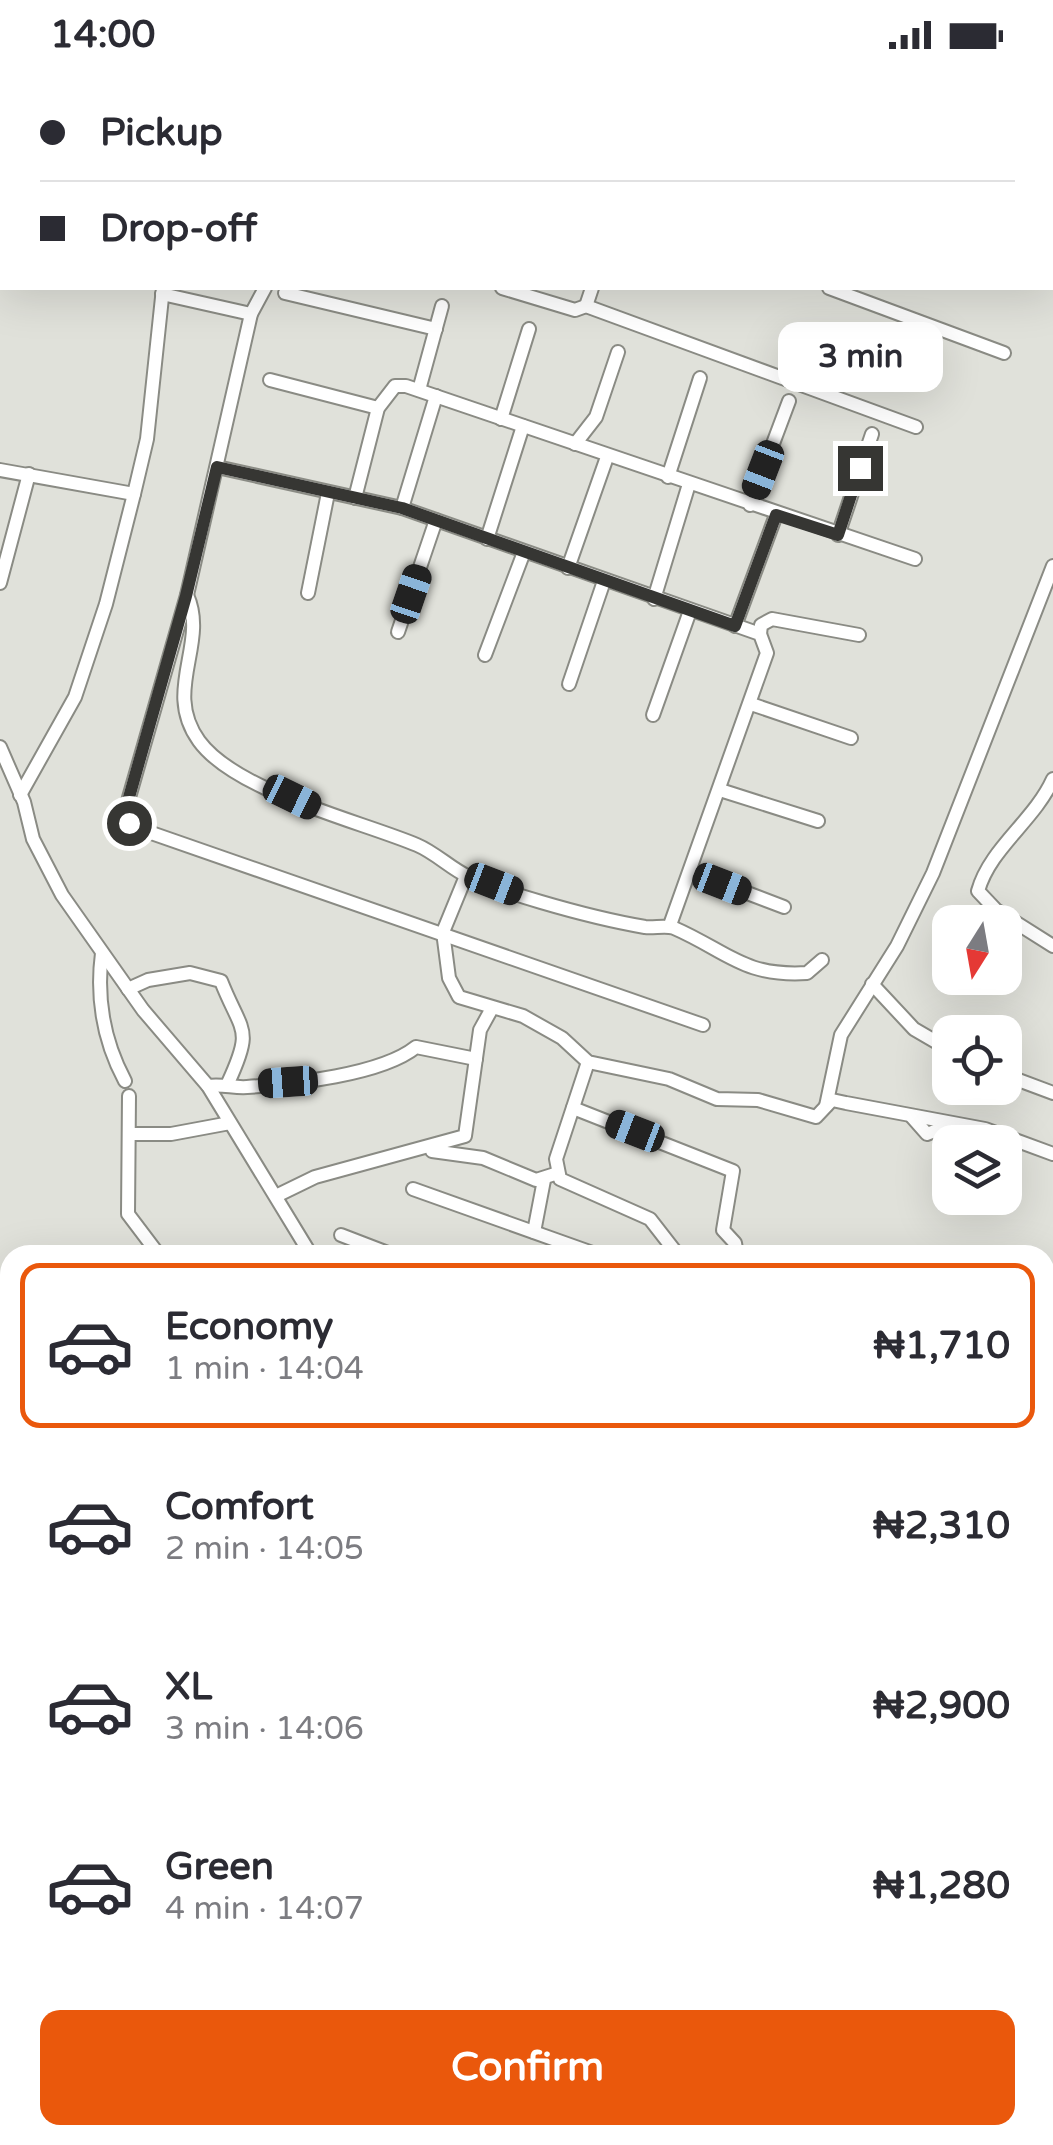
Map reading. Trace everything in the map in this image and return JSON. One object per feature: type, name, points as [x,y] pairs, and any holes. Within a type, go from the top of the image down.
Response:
[{"type":"street","points":[[264,290],[251,314],[186,596],[124,815],[129,823],[703,1025]]},
{"type":"street","points":[[509,290],[574,310],[586,306],[916,427]]},
{"type":"street","points":[[586,306],[591,290]]},
{"type":"street","points":[[834,290],[1004,353]]},
{"type":"street","points":[[20,795],[75,697],[106,604],[147,439],[162,291],[251,314]]},
{"type":"street","points":[[285,294],[436,329]]},
{"type":"street","points":[[419,390],[442,306]]},
{"type":"street","points":[[502,419],[529,328]]},
{"type":"street","points":[[575,444],[596,417],[618,352]]},
{"type":"street","points":[[668,477],[700,378]]},
{"type":"street","points":[[270,380],[378,408]]},
{"type":"street","points":[[355,498],[378,408],[395,386],[419,390],[776,515],[915,559]]},
{"type":"street","points":[[402,508],[436,396]]},
{"type":"street","points":[[750,505],[790,401]]},
{"type":"street","points":[[487,539],[523,426]]},
{"type":"street","points":[[838,535],[872,434]]},
{"type":"street","points":[[568,568],[607,456]]},
{"type":"street","points":[[217,467],[402,508],[760,634]]},
{"type":"street","points":[[0,470],[134,494]]},
{"type":"street","points":[[0,584],[29,474]]},
{"type":"street","points":[[654,599],[690,484]]},
{"type":"street","points":[[308,593],[328,492]]},
{"type":"street","points":[[735,626],[776,515]]},
{"type":"street","points":[[398,632],[436,520]]},
{"type":"street","points":[[485,655],[524,552]]},
{"type":"street","points":[[826,1106],[841,1035],[933,874],[1053,566]]},
{"type":"street","points":[[568,684],[604,581]]},
{"type":"street","points":[[186,596],[194,612],[182,692],[185,720],[202,745],[246,776],[340,821],[383,831],[423,848],[466,876],[600,918],[652,928],[670,926],[726,958],[771,976],[807,974],[822,960]]},
{"type":"street","points":[[652,715],[690,611]]},
{"type":"street","points":[[670,926],[767,654],[761,625],[772,619],[859,635]]},
{"type":"street","points":[[751,704],[851,738]]},
{"type":"street","points":[[0,747],[33,839],[62,895],[128,989],[208,1086],[306,1245]]},
{"type":"street","points":[[1053,779],[1028,823],[984,870],[978,891],[996,910],[1053,946]]},
{"type":"street","points":[[720,790],[818,821]]},
{"type":"street","points":[[692,872],[784,907]]},
{"type":"street","points":[[466,876],[443,932],[452,988],[459,997],[491,1010],[523,1016],[562,1038],[588,1062],[668,1079],[718,1099],[758,1100],[804,1115],[816,1117],[832,1100],[912,1117],[927,1134],[950,1126],[984,1129],[1053,1154]]},
{"type":"street","points":[[102,953],[98,993],[109,1050],[124,1081]]},
{"type":"street","points":[[128,989],[148,980],[190,973],[221,981],[233,1002],[244,1041],[242,1060],[228,1084]]},
{"type":"street","points":[[872,984],[914,1029],[932,1040]]},
{"type":"street","points":[[276,1196],[315,1177],[466,1136],[480,1030],[491,1010]]},
{"type":"street","points":[[208,1086],[251,1087],[353,1071],[394,1062],[416,1047],[476,1059]]},
{"type":"street","points":[[588,1062],[556,1159],[560,1180],[650,1218],[670,1245]]},
{"type":"street","points":[[1022,1082],[1053,1093]]},
{"type":"street","points":[[130,1096],[128,1214],[151,1245]]},
{"type":"street","points":[[573,1108],[733,1171],[723,1230],[736,1245]]},
{"type":"street","points":[[132,1134],[171,1134],[230,1122]]},
{"type":"street","points":[[406,1152],[460,1152],[544,1180],[558,1174]]},
{"type":"street","points":[[534,1232],[544,1180]]},
{"type":"street","points":[[413,1188],[570,1245]]},
{"type":"street","points":[[340,1236],[365,1245]]},
{"type":"route","points":[[129,823],[124,815],[186,596],[217,467],[402,508],[735,626],[776,515],[838,535],[860,468]]}]
